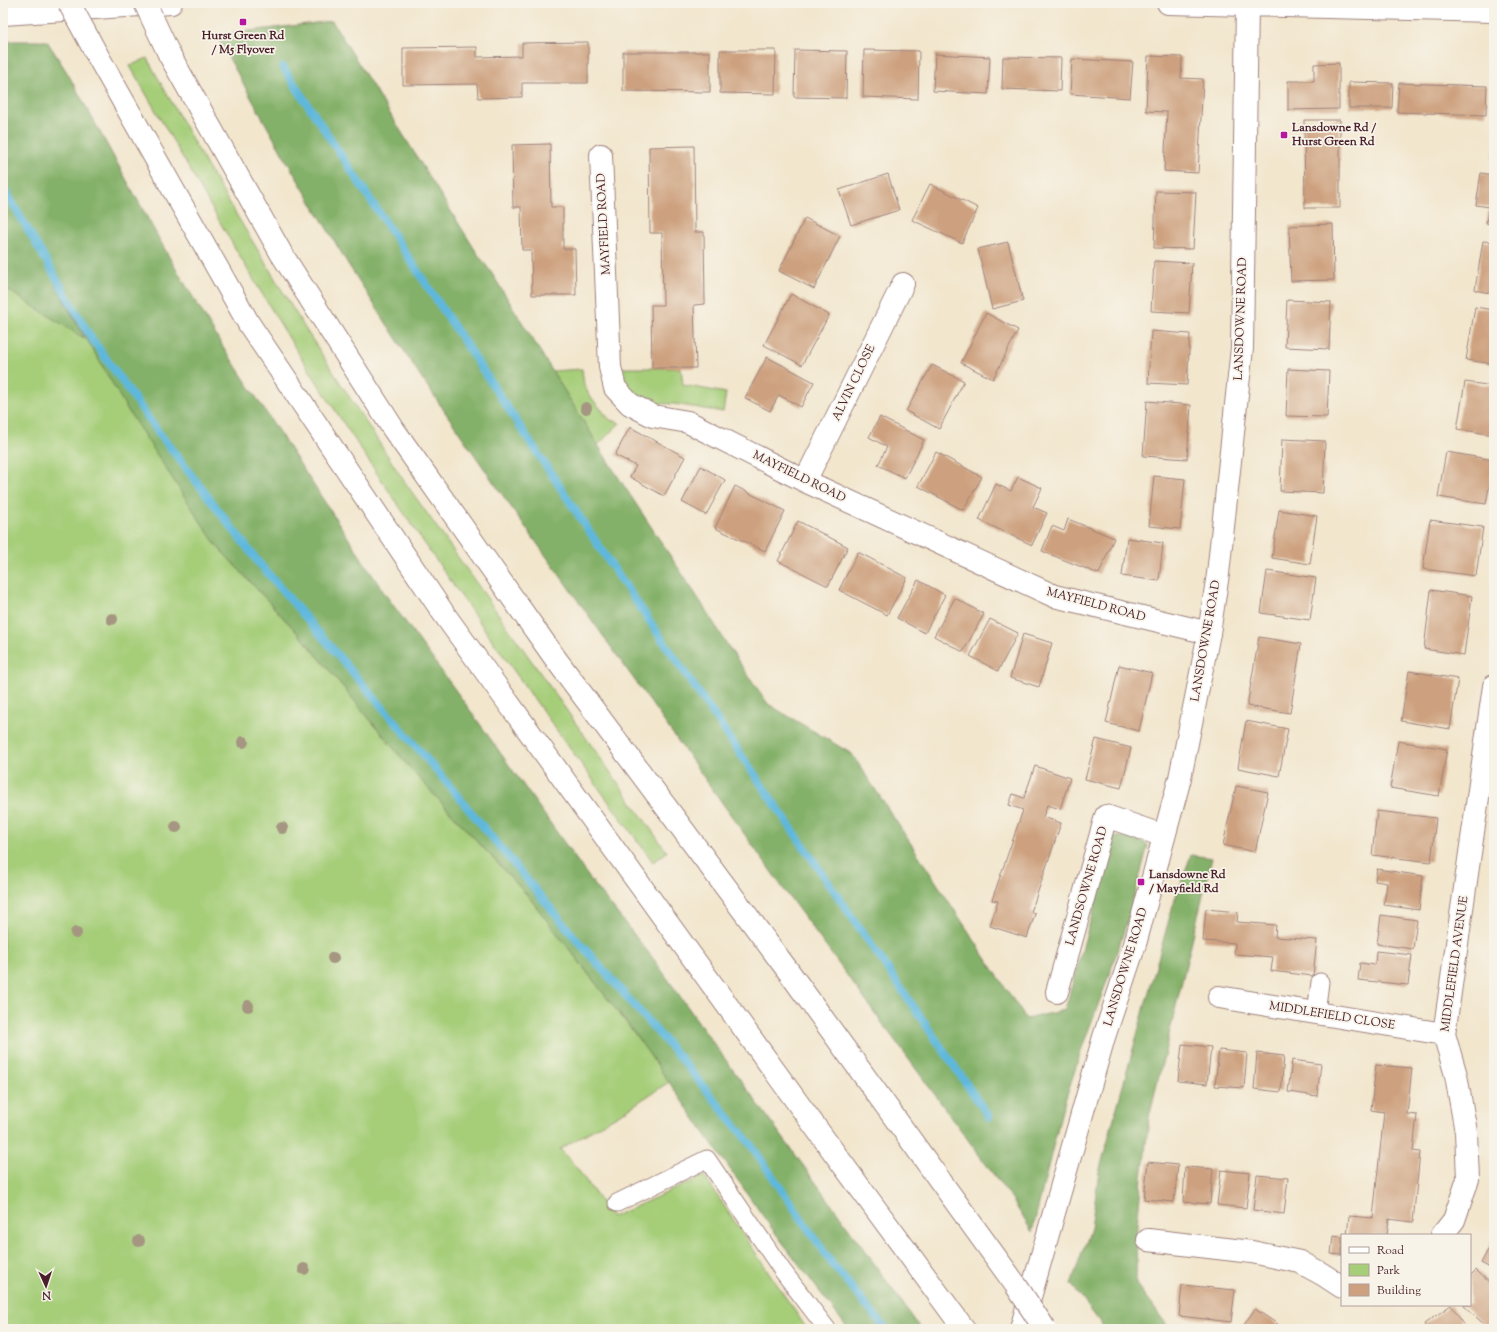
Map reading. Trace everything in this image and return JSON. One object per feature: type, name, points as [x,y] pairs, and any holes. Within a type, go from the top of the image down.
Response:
[{"type":"main road","points":[[70,3],[96,53],[249,324],[444,614],[805,1113],[964,1329]]},
{"type":"main road","points":[[145,3],[169,54],[281,253],[394,430],[556,658],[789,972],[1015,1284],[1045,1329]]},
{"type":"main road","points":[[3,14],[171,3]]},
{"type":"main road","points":[[1168,3],[1494,11]]},
{"type":"main road","name":"LANSDOWNE ROAD","points":[[1021,1329],[1104,1037],[1135,944],[1180,778],[1209,633],[1218,574],[1242,348],[1247,5]]},
{"type":"main road","name":"MAYFIELD ROAD","points":[[600,155],[610,367],[615,388],[630,404],[653,416],[688,422],[805,481],[1054,596],[1209,633]]},
{"type":"main road","name":"ALVIN CLOSE","points":[[805,481],[903,284]]},
{"type":"main road","name":"MIDDLEFIELD AVENUE","points":[[1443,1234],[1454,1220],[1468,1179],[1466,1132],[1456,1075],[1444,1034],[1494,686]]},
{"type":"main road","name":"LANDSOWNE ROAD","points":[[1057,992],[1106,816],[1164,836]]},
{"type":"main road","name":"MIDDLEFIELD CLOSE","points":[[1219,997],[1444,1034]]},
{"type":"main road","points":[[1148,1240],[1252,1252],[1300,1262],[1341,1286]]},
{"type":"lane","points":[[1316,1013],[1320,982]]},
{"type":"lane","points":[[617,1203],[707,1159],[782,1270],[826,1329]]},
{"type":"green space","points":[[332,21],[477,253],[491,272],[611,466],[728,646],[768,704],[852,754],[1026,1019],[1065,1010],[1114,837],[1132,838],[1148,845],[1129,916],[1084,1042],[1062,1110],[1032,1232],[1013,1201],[785,891],[494,483],[423,380],[348,264],[282,153],[216,35]]},
{"type":"green space","points":[[3,41],[47,41],[68,74],[173,264],[220,342],[385,594],[590,879],[655,961],[921,1329],[848,1329],[770,1226],[635,1034],[528,896],[415,774],[306,642],[216,545],[127,409],[55,284],[85,339],[3,287]]},
{"type":"green space","points":[[147,58],[207,166],[306,330],[404,481],[667,852],[653,862],[470,610],[382,481],[297,351],[233,245],[130,66]]},
{"type":"green space","points":[[3,202],[37,252],[216,545],[306,642],[415,774],[528,896],[635,1034],[669,1082],[625,1111],[560,1149],[576,1167],[612,1217],[704,1176],[807,1329],[3,1329]]},
{"type":"green space","points":[[620,368],[681,368],[683,385],[726,393],[723,412],[674,404],[651,403],[637,398],[627,388]]},
{"type":"green space","points":[[582,369],[584,385],[589,395],[610,420],[620,423],[598,445],[552,371]]},
{"type":"green space","points":[[1191,855],[1212,858],[1149,1117],[1137,1223],[1136,1284],[1170,1329],[1105,1329],[1071,1284],[1091,1228],[1099,1172],[1173,905]]},
{"type":"building","points":[[588,42],[588,83],[522,83],[522,97],[478,98],[477,84],[403,85],[403,48],[477,47],[477,57],[522,56],[522,43]]},
{"type":"building","points":[[720,50],[776,50],[775,94],[720,93]]},
{"type":"building","points":[[795,50],[847,51],[846,98],[794,97]]},
{"type":"building","points":[[864,50],[919,51],[918,99],[863,97]]},
{"type":"building","points":[[623,52],[710,52],[710,92],[623,91]]},
{"type":"building","points":[[935,54],[990,57],[988,94],[933,91]]},
{"type":"building","points":[[1148,56],[1182,57],[1181,78],[1203,79],[1198,173],[1164,171],[1167,112],[1146,111]]},
{"type":"building","points":[[1003,57],[1061,58],[1060,91],[1002,89]]},
{"type":"building","points":[[1072,59],[1133,62],[1130,98],[1070,94]]},
{"type":"building","points":[[1339,63],[1339,109],[1288,110],[1288,81],[1314,81],[1314,64]]},
{"type":"building","points":[[1349,82],[1393,83],[1392,108],[1349,108]]},
{"type":"building","points":[[1399,83],[1487,86],[1486,115],[1397,112]]},
{"type":"building","points":[[1304,120],[1340,120],[1340,208],[1305,208]]},
{"type":"building","points":[[550,144],[551,207],[563,207],[563,249],[575,249],[576,295],[532,295],[531,250],[522,250],[521,207],[513,207],[512,145]]},
{"type":"building","points":[[694,146],[695,232],[704,232],[705,304],[694,305],[696,368],[652,368],[651,305],[663,305],[662,233],[650,233],[649,147]]},
{"type":"building","points":[[1493,152],[1494,170],[1492,170]]},
{"type":"building","points":[[1481,173],[1494,175],[1494,224],[1486,223],[1489,207],[1476,205]]},
{"type":"building","points":[[888,174],[899,210],[851,225],[839,190]]},
{"type":"building","points":[[930,184],[978,208],[962,243],[912,220]]},
{"type":"building","points":[[1156,191],[1196,192],[1193,249],[1154,248]]},
{"type":"building","points":[[805,218],[840,236],[814,289],[779,271]]},
{"type":"building","points":[[1333,224],[1334,280],[1291,281],[1289,226]]},
{"type":"building","points":[[1483,241],[1494,242],[1494,294],[1475,290]]},
{"type":"building","points":[[1008,242],[1023,301],[992,309],[978,249]]},
{"type":"building","points":[[1154,261],[1192,263],[1189,313],[1151,311]]},
{"type":"building","points":[[791,294],[829,315],[802,365],[764,345]]},
{"type":"building","points":[[1287,300],[1331,302],[1329,349],[1285,347]]},
{"type":"building","points":[[1475,307],[1494,310],[1494,364],[1466,360]]},
{"type":"building","points":[[986,313],[1018,330],[993,379],[961,363]]},
{"type":"building","points":[[1151,331],[1190,334],[1187,385],[1148,383]]},
{"type":"building","points":[[767,357],[814,382],[801,407],[779,395],[770,411],[745,398]]},
{"type":"building","points":[[932,365],[964,381],[939,429],[906,411]]},
{"type":"building","points":[[1288,369],[1329,371],[1327,417],[1286,416]]},
{"type":"building","points":[[1465,382],[1494,386],[1494,435],[1457,429]]},
{"type":"building","points":[[1147,401],[1191,405],[1187,459],[1143,456]]},
{"type":"building","points":[[880,417],[924,440],[905,478],[878,465],[887,447],[869,437]]},
{"type":"building","points":[[630,427],[685,457],[664,496],[630,477],[636,466],[615,455]]},
{"type":"building","points":[[1282,439],[1325,441],[1323,493],[1280,491]]},
{"type":"building","points":[[936,452],[982,477],[963,510],[918,486]]},
{"type":"building","points":[[1446,452],[1494,460],[1486,504],[1438,497]]},
{"type":"building","points":[[701,466],[725,480],[706,515],[682,502]]},
{"type":"building","points":[[1154,476],[1185,479],[1180,529],[1149,526]]},
{"type":"building","points":[[1018,477],[1042,488],[1033,507],[1047,513],[1032,545],[979,520],[996,484],[1011,491]]},
{"type":"building","points":[[735,486],[785,511],[765,551],[715,528]]},
{"type":"building","points":[[1279,510],[1317,516],[1310,564],[1272,558]]},
{"type":"building","points":[[1068,519],[1114,538],[1099,574],[1042,551],[1052,526],[1064,531]]},
{"type":"building","points":[[1430,520],[1483,527],[1476,576],[1423,569]]},
{"type":"building","points":[[798,521],[848,547],[828,586],[778,561]]},
{"type":"building","points":[[1127,538],[1163,543],[1159,581],[1122,576]]},
{"type":"building","points":[[858,552],[907,578],[887,615],[839,590]]},
{"type":"building","points":[[1267,571],[1316,578],[1310,620],[1261,613]]},
{"type":"building","points":[[918,580],[945,595],[925,633],[897,618]]},
{"type":"building","points":[[1431,590],[1472,596],[1464,655],[1424,649]]},
{"type":"building","points":[[955,598],[984,614],[963,652],[934,636]]},
{"type":"building","points":[[990,619],[1018,633],[998,671],[970,656]]},
{"type":"building","points":[[1023,634],[1052,643],[1039,687],[1010,678]]},
{"type":"building","points":[[1259,637],[1301,644],[1290,713],[1247,706]]},
{"type":"building","points":[[1119,665],[1152,673],[1139,731],[1106,723]]},
{"type":"building","points":[[1409,671],[1458,679],[1450,729],[1401,721]]},
{"type":"building","points":[[1246,721],[1288,729],[1279,776],[1238,768]]},
{"type":"building","points":[[1096,739],[1131,748],[1121,788],[1085,779]]},
{"type":"building","points":[[1398,741],[1447,749],[1439,796],[1390,788]]},
{"type":"building","points":[[1035,766],[1070,778],[1060,809],[1047,805],[1043,817],[1061,823],[1031,912],[1035,914],[1027,938],[990,926],[998,901],[992,900],[1023,810],[1009,805],[1013,794],[1024,798]]},
{"type":"building","points":[[1236,786],[1268,792],[1255,852],[1223,845]]},
{"type":"building","points":[[1377,811],[1436,818],[1431,862],[1372,855]]},
{"type":"building","points":[[1377,869],[1423,876],[1419,910],[1384,905],[1387,883],[1375,881]]},
{"type":"building","points":[[1206,909],[1238,912],[1237,922],[1276,925],[1275,937],[1317,940],[1313,976],[1271,971],[1273,957],[1234,954],[1235,943],[1203,941]]},
{"type":"building","points":[[1381,915],[1417,920],[1413,949],[1377,944]]},
{"type":"building","points":[[1376,951],[1412,955],[1408,985],[1358,980],[1360,963],[1375,965]]},
{"type":"building","points":[[1182,1044],[1211,1047],[1207,1084],[1178,1081]]},
{"type":"building","points":[[1219,1050],[1247,1053],[1244,1088],[1215,1086]]},
{"type":"building","points":[[1257,1053],[1284,1056],[1281,1092],[1254,1089]]},
{"type":"building","points":[[1292,1060],[1321,1064],[1317,1096],[1288,1092]]},
{"type":"building","points":[[1376,1065],[1412,1068],[1407,1114],[1417,1115],[1413,1151],[1420,1152],[1413,1222],[1389,1219],[1387,1234],[1347,1234],[1349,1216],[1373,1218],[1384,1112],[1371,1110]]},
{"type":"building","points":[[1148,1162],[1178,1165],[1174,1202],[1144,1199]]},
{"type":"building","points":[[1185,1167],[1213,1169],[1210,1204],[1183,1202]]},
{"type":"building","points":[[1221,1170],[1250,1173],[1246,1208],[1217,1205]]},
{"type":"building","points":[[1257,1175],[1288,1178],[1284,1214],[1253,1210]]},
{"type":"building","points":[[1333,1236],[1341,1237],[1341,1255],[1331,1254]]},
{"type":"building","points":[[1494,1239],[1494,1270],[1481,1263]]},
{"type":"building","points":[[1476,1270],[1494,1287],[1494,1324],[1489,1329],[1464,1306],[1471,1306],[1471,1275]]},
{"type":"building","points":[[1182,1285],[1235,1290],[1231,1322],[1179,1316]]},
{"type":"building","points":[[1452,1306],[1467,1329],[1427,1329],[1424,1324]]},
{"type":"building","points":[[1255,1309],[1279,1325],[1277,1329],[1241,1329]]},
{"type":"waterway","points":[[283,67],[618,575],[989,1117]]},
{"type":"waterway","points":[[3,187],[90,336],[159,433],[259,563],[437,771],[577,940],[682,1060],[751,1145],[833,1265],[886,1329]]},
{"type":"place","name":"Hurst Green Rd / M5 Flyover","points":[[243,22]]},
{"type":"place","name":"Lansdowne Rd / Hurst Green Rd","points":[[1284,135]]},
{"type":"place","name":"Lansdowne Rd / Mayfield Rd","points":[[1141,882]]}]
